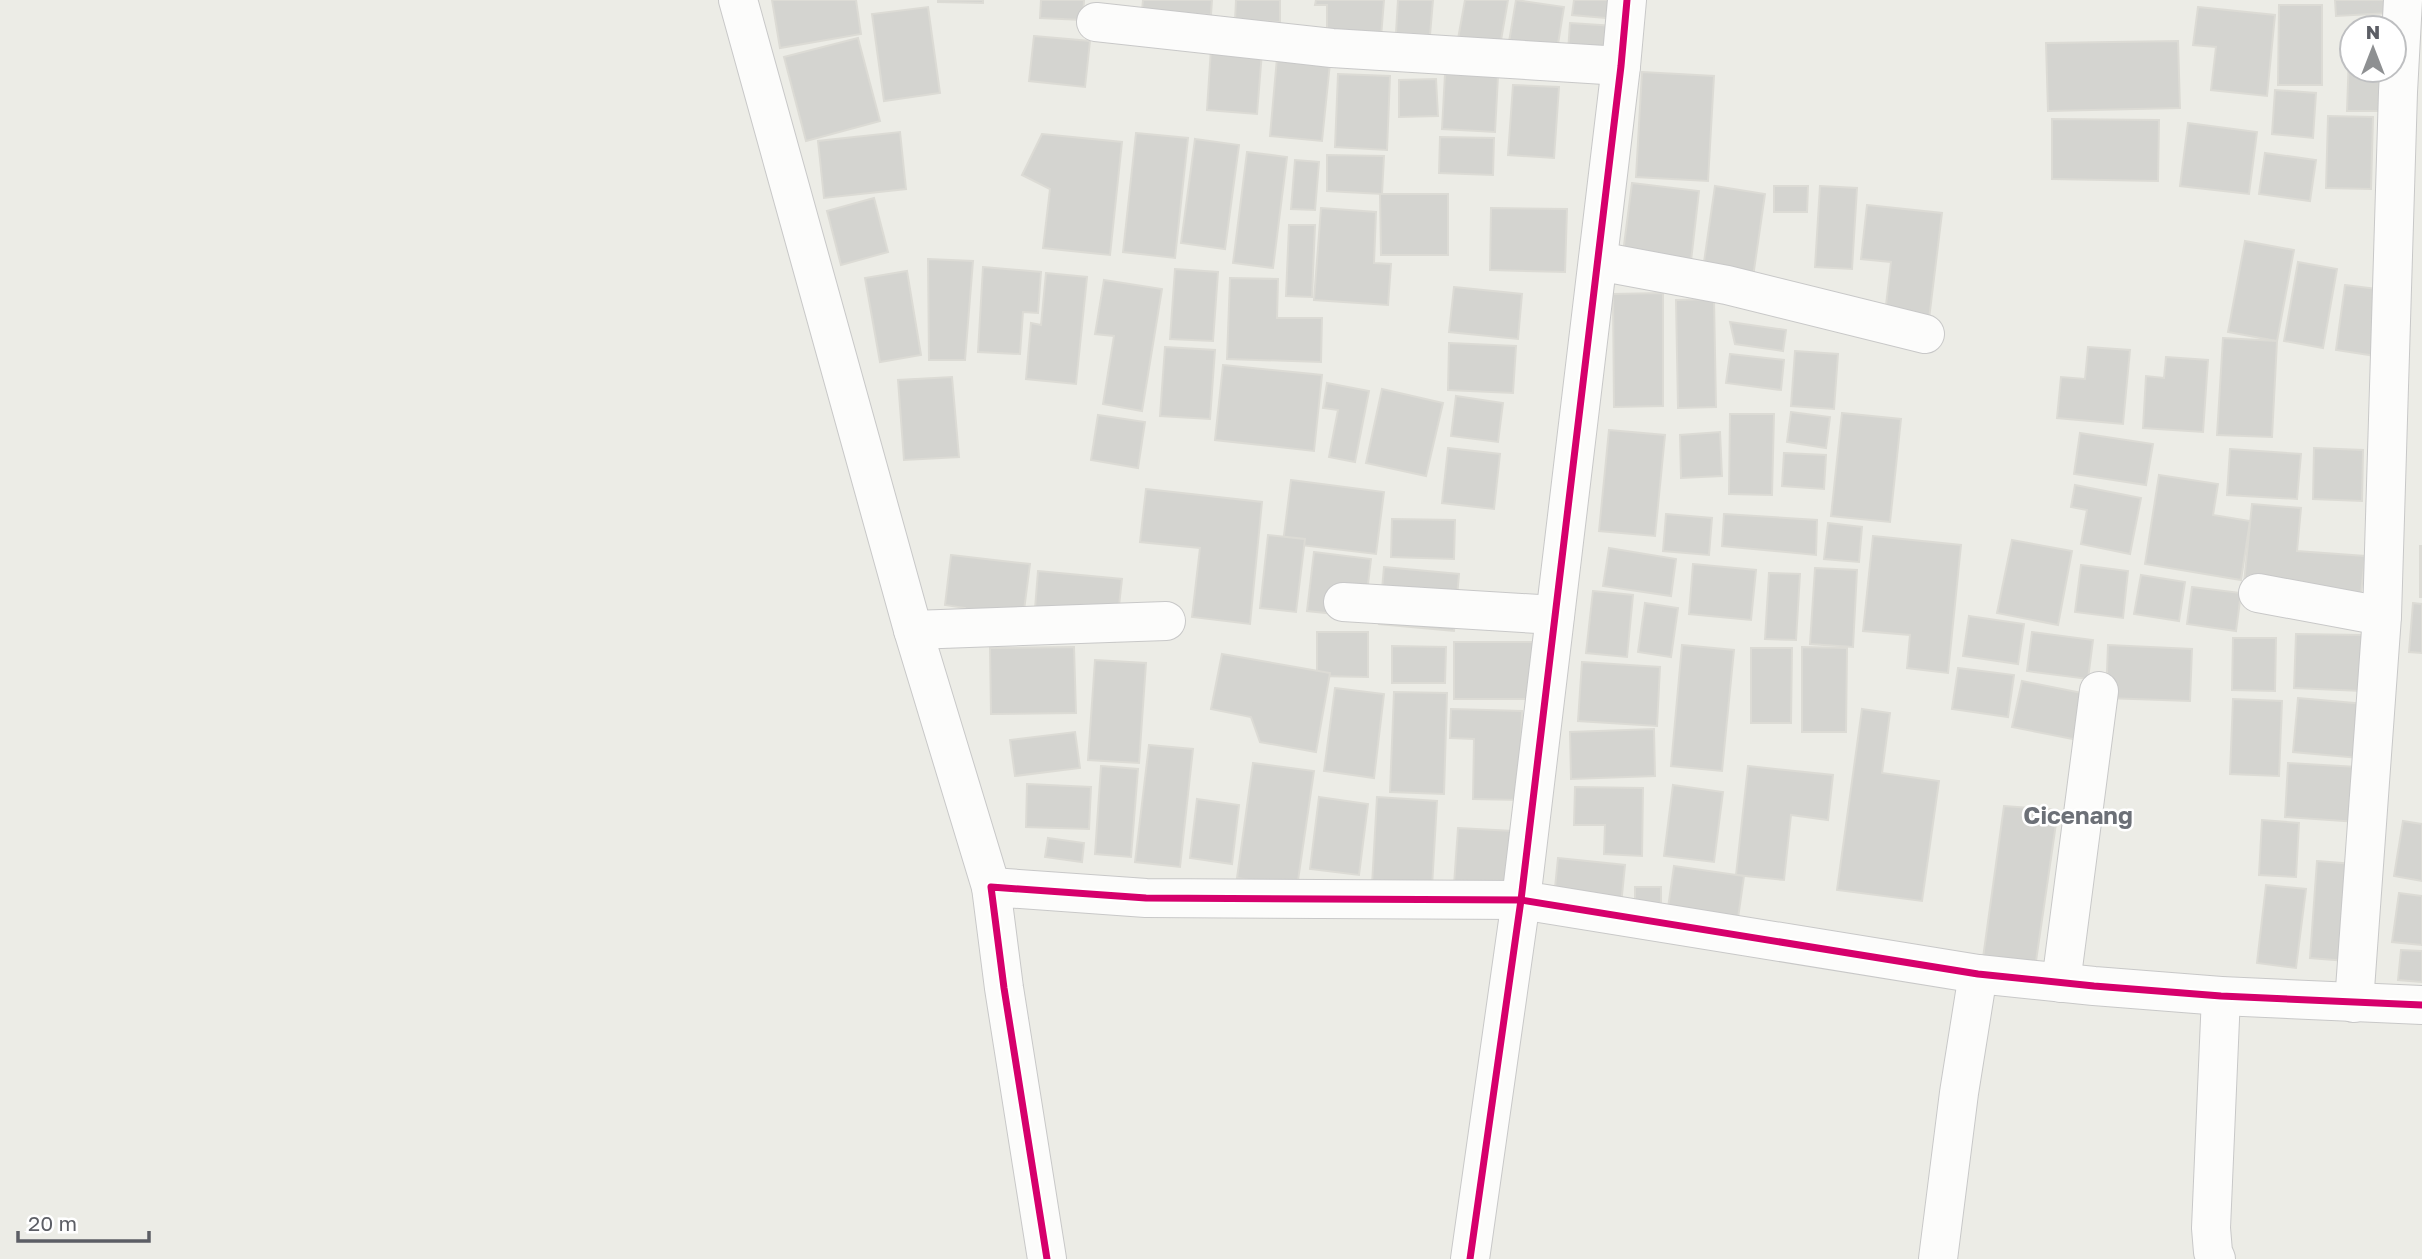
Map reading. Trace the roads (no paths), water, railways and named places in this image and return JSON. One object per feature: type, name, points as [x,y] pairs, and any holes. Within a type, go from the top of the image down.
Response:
[{"type":"street","points":[[738,0],[913,630],[991,887],[1046,1259]]},
{"type":"street","points":[[1470,1259],[1521,901],[1627,0]]},
{"type":"street","points":[[2354,1003],[2382,616],[2410,95],[2403,0]]},
{"type":"street","points":[[1096,22],[1332,48],[1621,66]]},
{"type":"street","points":[[1598,261],[1727,285],[1925,334]]},
{"type":"street","points":[[2258,593],[2382,616]]},
{"type":"street","points":[[1343,602],[1555,615]]},
{"type":"street","points":[[913,630],[1166,621]]},
{"type":"street","points":[[2061,983],[2099,691]]},
{"type":"street","points":[[991,887],[1146,898],[1521,901],[1978,974],[2221,996],[2422,1005]]},
{"type":"street","points":[[1938,1259],[1959,1093],[1978,974]]},
{"type":"street","points":[[2216,1259],[2211,1228],[2221,996]]},
{"type":"district","name":"Cicenang","points":[[2078,814]]}]
